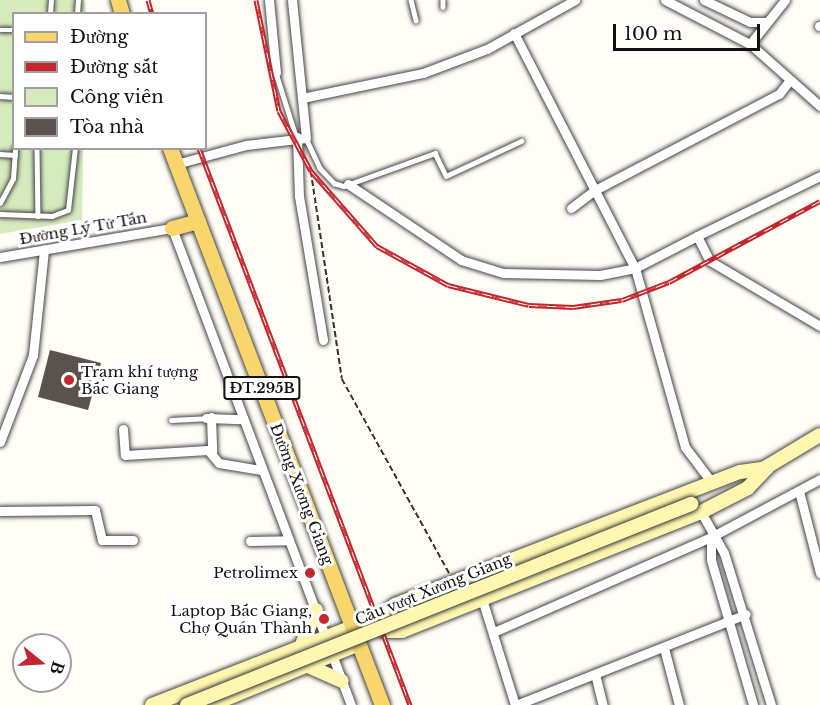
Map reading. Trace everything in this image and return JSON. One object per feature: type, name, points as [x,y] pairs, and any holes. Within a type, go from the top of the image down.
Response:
[{"type":"main road","name":"Đường Xương Giang","points":[[171,150],[382,705]]},
{"type":"main road","points":[[172,228],[198,221]]},
{"type":"street","points":[[269,0],[276,74]]},
{"type":"street","points":[[292,0],[302,98],[299,196],[323,340]]},
{"type":"street","points":[[302,98],[423,73],[514,33],[575,0]]},
{"type":"street","points":[[666,0],[750,44],[820,106]]},
{"type":"street","points":[[705,0],[750,22],[767,22]]},
{"type":"street","points":[[750,44],[785,0]]},
{"type":"street","points":[[514,33],[634,268],[685,447],[713,484]]},
{"type":"street","points":[[571,208],[596,190],[780,94],[790,80]]},
{"type":"street","points":[[176,164],[301,138]]},
{"type":"street","points":[[348,184],[461,260],[503,273],[554,278],[634,268],[820,176]]},
{"type":"street","name":"Đường Lý Tử Tấn","points":[[0,257],[172,228]]},
{"type":"street","name":"Đường Xương Giang","points":[[172,228],[351,705]]},
{"type":"street","points":[[697,236],[710,261],[820,326]]},
{"type":"street","points":[[0,442],[33,355],[44,250]]},
{"type":"street","points":[[242,419],[209,418],[212,452],[219,463],[261,470]]},
{"type":"street","points":[[123,429],[125,455],[212,452]]},
{"type":"street","points":[[767,468],[713,484],[454,581],[384,610],[385,631],[402,631],[696,508],[767,468],[820,435]]},
{"type":"street","points":[[496,631],[711,537],[820,479]]},
{"type":"street","points":[[799,491],[820,573]]},
{"type":"street","points":[[696,508],[711,537],[724,553],[746,614],[771,705]]},
{"type":"street","name":"Cầu vượt Xương Giang","points":[[187,705],[696,508]]},
{"type":"street","points":[[0,511],[95,510],[102,540],[133,540]]},
{"type":"street","points":[[711,537],[711,560],[753,705]]},
{"type":"street","points":[[250,541],[289,540]]},
{"type":"street","points":[[475,573],[482,599],[496,631],[515,705],[746,614]]},
{"type":"street","points":[[303,646],[316,610]]},
{"type":"street","points":[[152,705],[352,627]]},
{"type":"street","points":[[211,705],[359,644]]},
{"type":"street","points":[[303,646],[317,649],[310,664]]},
{"type":"street","points":[[664,648],[679,705]]},
{"type":"street","points":[[310,664],[342,681]]},
{"type":"street","points":[[596,674],[603,705]]},
{"type":"lane","points":[[411,0],[416,20]]},
{"type":"lane","points":[[443,0],[443,7]]},
{"type":"lane","points":[[276,74],[301,138],[320,168],[334,183],[348,184],[435,153],[446,176],[521,141]]},
{"type":"lane","points":[[0,203],[13,179],[15,150]]},
{"type":"lane","points":[[37,150],[38,216]]},
{"type":"lane","points":[[0,214],[58,216],[72,204],[75,150]]},
{"type":"lane","points":[[0,154],[15,155]]},
{"type":"lane","points":[[171,420],[209,418]]},
{"type":"path","points":[[311,171],[342,379],[454,581]]},
{"type":"green space","points":[[0,0],[84,0],[86,12],[12,12],[12,150],[83,150],[82,220],[0,234]]},
{"type":"building","name":"Trạm khí tượng Bắc Giang","points":[[50,350],[101,363],[88,410],[38,397]]},
{"type":"railway","points":[[148,0],[151,12]]},
{"type":"railway","points":[[256,0],[279,111],[311,171],[377,246],[448,285],[529,305],[573,307],[622,300],[669,282],[820,201]]},
{"type":"railway","points":[[200,150],[410,705]]},
{"type":"place","name":"Trạm khí tượng Bắc Giang","points":[[69,380]]},
{"type":"place","name":"Petrolimex","points":[[310,573]]},
{"type":"place","name":"Laptop Bắc Giang, Chợ Quán Thành","points":[[324,619]]}]
